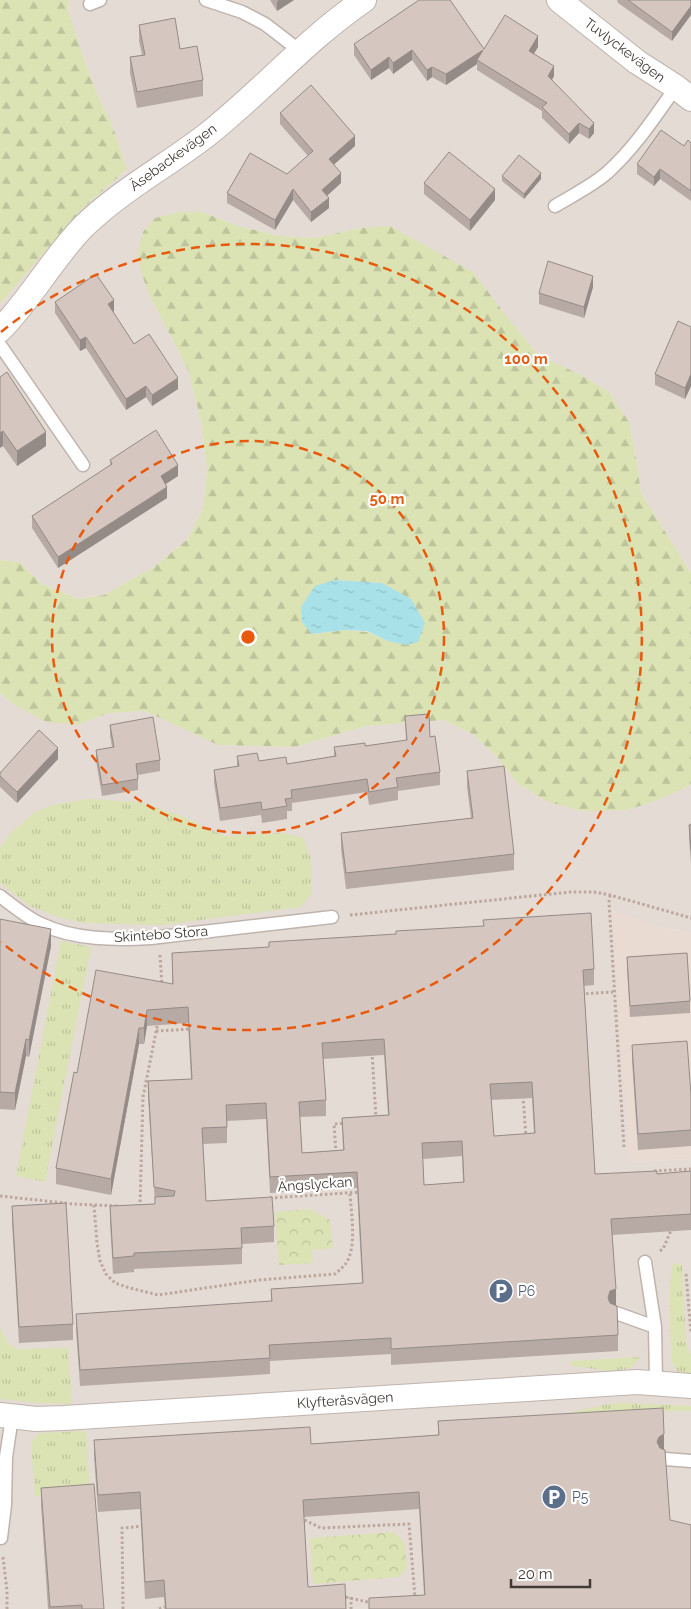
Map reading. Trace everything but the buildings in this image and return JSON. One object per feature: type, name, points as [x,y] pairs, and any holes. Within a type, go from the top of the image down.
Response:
[{"type":"street","name":"Äsebackevägen","points":[[0,330],[15,316],[65,246],[97,214],[139,181],[208,134],[255,94],[300,50],[332,23],[364,0]]},
{"type":"street","name":"Tuvlyckevägen","points":[[559,0],[637,62],[683,93]]},
{"type":"street","name":"Klyfteråsvägen","points":[[6,1416],[36,1419],[64,1418],[620,1383],[656,1382],[691,1386]]},
{"type":"lane","points":[[206,0],[242,12],[265,24],[300,50]]},
{"type":"lane","points":[[555,206],[607,173],[683,93]]},
{"type":"lane","points":[[0,345],[83,465]]},
{"type":"lane","name":"Skintebo Stora","points":[[0,896],[21,912],[43,925],[96,938],[159,937],[332,917]]},
{"type":"lane","points":[[645,1262],[655,1327],[656,1382]]},
{"type":"lane","points":[[616,1314],[655,1327]]},
{"type":"lane","points":[[1,1538],[6,1457],[6,1416]]},
{"type":"lane","points":[[665,1459],[691,1462]]},
{"type":"path","points":[[332,917],[570,892],[594,892],[691,918]]},
{"type":"path","points":[[610,895],[608,902],[624,1147]]},
{"type":"path","points":[[159,937],[162,991]]},
{"type":"path","points":[[575,994],[613,992]]},
{"type":"path","points":[[140,1208],[143,1097],[159,1016]]},
{"type":"path","points":[[156,1032],[194,1028]]},
{"type":"path","points":[[372,1048],[376,1122]]},
{"type":"path","points":[[523,1094],[526,1142]]},
{"type":"path","points":[[336,1154],[334,1124],[351,1123]]},
{"type":"path","points":[[652,1172],[691,1169]]},
{"type":"path","points":[[671,1170],[671,1179]]},
{"type":"path","points":[[337,1184],[338,1194]]},
{"type":"path","name":"Ängslyckan","points":[[268,1199],[369,1192]]},
{"type":"path","points":[[94,1205],[96,1243],[100,1261],[106,1274],[115,1283],[122,1286],[158,1295],[259,1280],[335,1274],[344,1267],[350,1257],[352,1243],[350,1193]]},
{"type":"path","points":[[0,1196],[121,1206]]},
{"type":"path","points":[[131,1207],[150,1207]]},
{"type":"path","points":[[645,1262],[663,1250],[672,1231],[673,1223]]},
{"type":"path","points":[[686,1274],[691,1332]]},
{"type":"path","points":[[296,1516],[321,1528],[410,1524],[416,1605]]},
{"type":"path","points":[[123,1609],[122,1528],[151,1526]]},
{"type":"path","points":[[1,1538],[7,1591],[7,1609]]},
{"type":"path","points":[[332,1595],[351,1597],[374,1604]]},
{"type":"path","points":[[351,1597],[351,1609]]},
{"type":"path","points":[[159,1609],[169,1606]]},
{"type":"shaded area","points":[[69,0],[691,0],[691,573],[641,493],[629,422],[609,392],[581,375],[541,357],[510,321],[361,228],[315,238],[280,236],[238,226],[202,212],[180,212],[147,290],[188,370],[201,421],[207,470],[203,508],[188,539],[154,567],[104,595],[78,599],[41,583],[19,562],[0,560],[0,304],[81,210],[127,169],[113,127],[97,94],[83,56],[68,10]]},
{"type":"shaded area","points":[[0,693],[13,704],[78,725],[109,713],[145,711],[219,745],[295,747],[366,726],[444,720],[474,735],[497,757],[517,783],[546,801],[627,810],[656,801],[691,785],[691,933],[663,927],[631,1162],[691,1159],[691,1609],[0,1609]]},
{"type":"shaded area","points":[[612,911],[663,927],[691,933],[691,1159],[630,1162]]},
{"type":"green space","points":[[0,0],[69,0],[68,10],[83,56],[97,94],[113,127],[127,169],[81,210],[0,304]]},
{"type":"green space","points":[[180,212],[202,212],[238,226],[280,236],[315,238],[361,228],[390,226],[473,272],[510,321],[540,356],[581,375],[609,392],[629,422],[641,493],[691,573],[691,785],[656,801],[627,810],[581,811],[546,801],[517,783],[497,757],[474,735],[444,720],[366,726],[295,747],[218,745],[145,711],[109,713],[78,725],[47,722],[13,704],[0,693],[0,560],[19,562],[41,583],[78,599],[104,595],[154,567],[188,539],[203,508],[207,470],[201,421],[188,370],[147,290],[137,257],[143,232],[155,218]],"holes":[[[335,580],[382,583],[388,641],[368,632],[345,630],[313,634]]]},
{"type":"green space","points":[[88,799],[139,802],[179,815],[225,836],[283,833],[303,838],[311,859],[312,893],[301,907],[163,925],[83,923],[58,917],[30,906],[0,883],[0,848],[12,832],[35,812],[52,805]]},
{"type":"green space","points":[[61,941],[91,947],[45,1182],[16,1176]]},
{"type":"green space","points":[[310,1209],[330,1220],[333,1248],[312,1250],[313,1263],[279,1265],[275,1212]]},
{"type":"green space","points":[[673,1263],[682,1265],[686,1342],[691,1355],[691,1376],[678,1373],[672,1363],[670,1282]]},
{"type":"green space","points":[[0,1328],[8,1343],[17,1349],[68,1348],[72,1404],[0,1399]]},
{"type":"green space","points":[[640,1357],[631,1368],[612,1371],[572,1366],[569,1361]]},
{"type":"green space","points":[[623,1403],[691,1406],[691,1411],[572,1417],[572,1412]]},
{"type":"green space","points":[[86,1431],[90,1493],[35,1496],[31,1445],[34,1438],[40,1433]]},
{"type":"green space","points":[[394,1532],[405,1544],[407,1568],[399,1577],[313,1584],[310,1538]]},
{"type":"water","points":[[335,580],[382,583],[411,599],[425,623],[418,642],[406,645],[388,641],[367,631],[345,630],[312,634],[302,622],[301,607],[315,586]]},
{"type":"place","name":"P6","points":[[501,1291]]},
{"type":"place","name":"P5","points":[[554,1497]]}]
